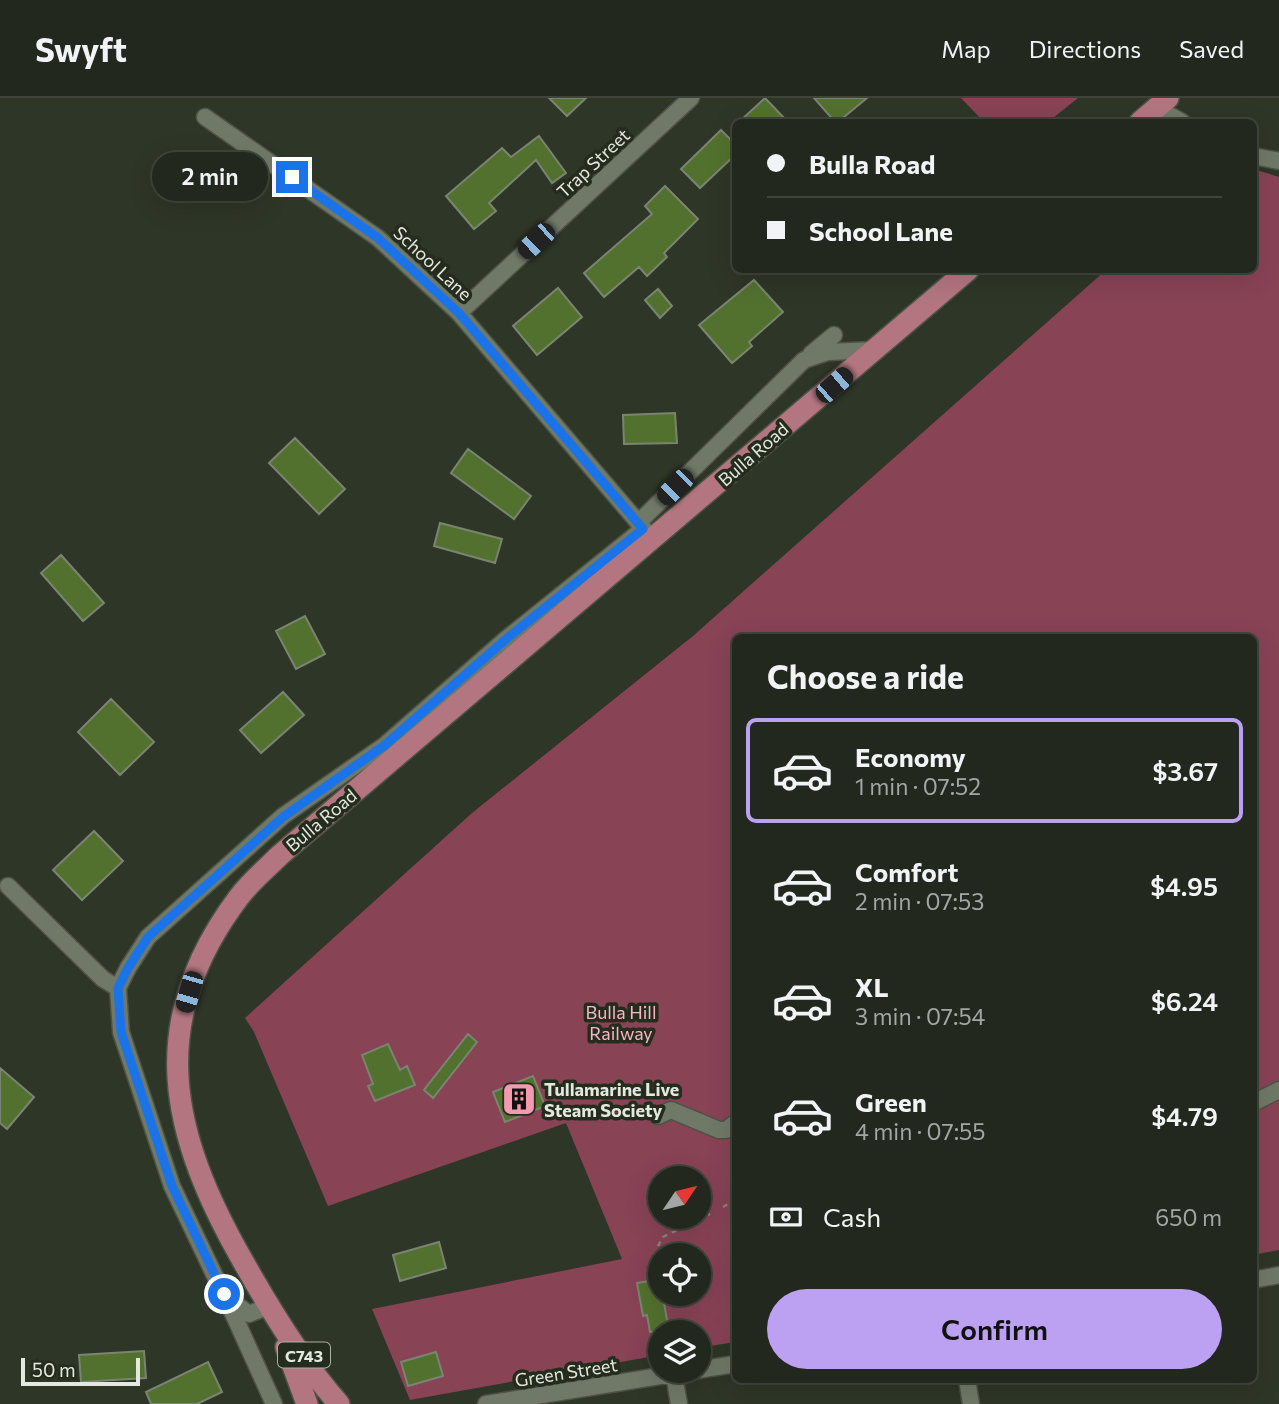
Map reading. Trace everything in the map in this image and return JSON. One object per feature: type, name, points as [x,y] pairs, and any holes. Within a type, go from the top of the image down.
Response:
[{"type":"main road","points":[[1144,119],[1163,103]]},
{"type":"main road","name":"Bulla Road","points":[[307,1404],[296,1369],[269,1306],[205,1189],[187,1141],[179,1094],[177,1052],[183,1012],[194,972],[212,936],[241,894],[280,855],[645,531],[874,350],[964,273]]},
{"type":"main road","name":"Bulla Road","points":[[269,1306],[339,1404]]},
{"type":"street","name":"Trap Street","points":[[459,313],[691,98]]},
{"type":"street","points":[[1163,103],[1179,119]]},
{"type":"street","name":"School Lane","points":[[205,117],[378,238],[459,313],[645,531]]},
{"type":"street","points":[[1257,157],[1279,161]]},
{"type":"street","points":[[645,531],[804,360],[834,335]]},
{"type":"street","points":[[804,360],[828,352],[874,350]]},
{"type":"street","name":"Bulla Road","points":[[118,988],[148,937],[192,895],[283,817],[385,745],[505,640],[645,531]]},
{"type":"street","points":[[8,886],[103,978],[118,988],[121,1032],[172,1186],[274,1404]]},
{"type":"street","points":[[1257,1101],[1279,1090]]},
{"type":"street","points":[[658,1116],[671,1110],[719,1130],[726,1130],[732,1125]]},
{"type":"street","points":[[1257,1279],[1279,1275]]},
{"type":"street","points":[[224,1294],[249,1314],[269,1306]]},
{"type":"street","name":"Green Street","points":[[711,1368],[732,1365]]},
{"type":"street","name":"Green Street","points":[[486,1404],[648,1379]]},
{"type":"street","points":[[675,1383],[679,1404]]},
{"type":"street","points":[[968,1383],[971,1404]]},
{"type":"path","points":[[723,1207],[732,1202]]},
{"type":"path","points":[[660,1243],[663,1237],[679,1229]]},
{"type":"green space","points":[[961,98],[1078,98],[1052,119],[981,119]]},
{"type":"green space","name":"Bulla Hill Railway","points":[[1257,170],[1279,177],[1279,1250],[1257,1254],[1257,634],[732,634],[732,1342],[711,1346],[711,1320],[648,1320],[648,1357],[410,1400],[372,1309],[622,1259],[566,1123],[328,1206],[254,1032],[245,1018],[472,813],[693,636],[1103,273],[1257,273]]},
{"type":"building","points":[[549,98],[586,98],[567,116]]},
{"type":"building","points":[[765,98],[785,119],[742,119]]},
{"type":"building","points":[[814,98],[867,98],[842,119],[832,119]]},
{"type":"building","points":[[721,130],[732,141],[732,158],[700,188],[681,169]]},
{"type":"building","points":[[539,136],[566,173],[552,183],[536,160],[489,203],[496,211],[474,229],[446,196],[502,148],[511,157]]},
{"type":"building","points":[[665,186],[698,219],[664,253],[667,257],[647,276],[639,267],[604,297],[584,273],[652,214],[645,206]]},
{"type":"building","points":[[754,280],[783,312],[749,342],[752,346],[732,363],[699,325]]},
{"type":"building","points":[[558,288],[582,317],[537,355],[513,326]]},
{"type":"building","points":[[658,289],[672,306],[660,318],[645,300]]},
{"type":"building","points":[[675,413],[677,443],[624,444],[623,415]]},
{"type":"building","points":[[295,438],[345,489],[319,514],[269,463]]},
{"type":"building","points":[[468,449],[531,496],[514,519],[451,473]]},
{"type":"building","points":[[440,523],[502,539],[495,563],[434,546]]},
{"type":"building","points":[[61,555],[104,603],[83,621],[41,573]]},
{"type":"building","points":[[305,616],[325,654],[296,669],[276,631]]},
{"type":"building","points":[[283,692],[304,715],[261,753],[240,730]]},
{"type":"building","points":[[111,699],[154,742],[120,775],[78,732]]},
{"type":"building","points":[[94,831],[123,861],[82,900],[53,870]]},
{"type":"building","points":[[468,1034],[477,1042],[433,1098],[424,1090]]},
{"type":"building","points":[[388,1044],[400,1070],[407,1066],[415,1085],[375,1101],[368,1086],[373,1084],[362,1055]]},
{"type":"building","points":[[0,1068],[34,1097],[7,1129],[0,1123]]},
{"type":"building","name":"Tullamarine Live Steam Society","points":[[533,1076],[545,1106],[505,1122],[493,1092]]},
{"type":"building","points":[[439,1242],[446,1268],[400,1281],[393,1255]]},
{"type":"building","points":[[648,1281],[648,1306],[665,1306],[667,1320],[648,1321],[647,1315],[643,1316],[637,1283]]},
{"type":"building","points":[[144,1351],[146,1378],[81,1382],[79,1355]]},
{"type":"building","points":[[436,1352],[443,1376],[408,1386],[401,1362]]},
{"type":"building","points":[[208,1362],[222,1392],[197,1404],[151,1404],[146,1392]]},
{"type":"place","name":"Tullamarine Live Steam Society","points":[[519,1099]]},
{"type":"route","points":[[224,1294],[172,1186],[121,1032],[118,988],[128,968],[148,937],[192,895],[283,817],[385,745],[505,640],[643,529],[459,313],[378,238],[292,177]]}]
